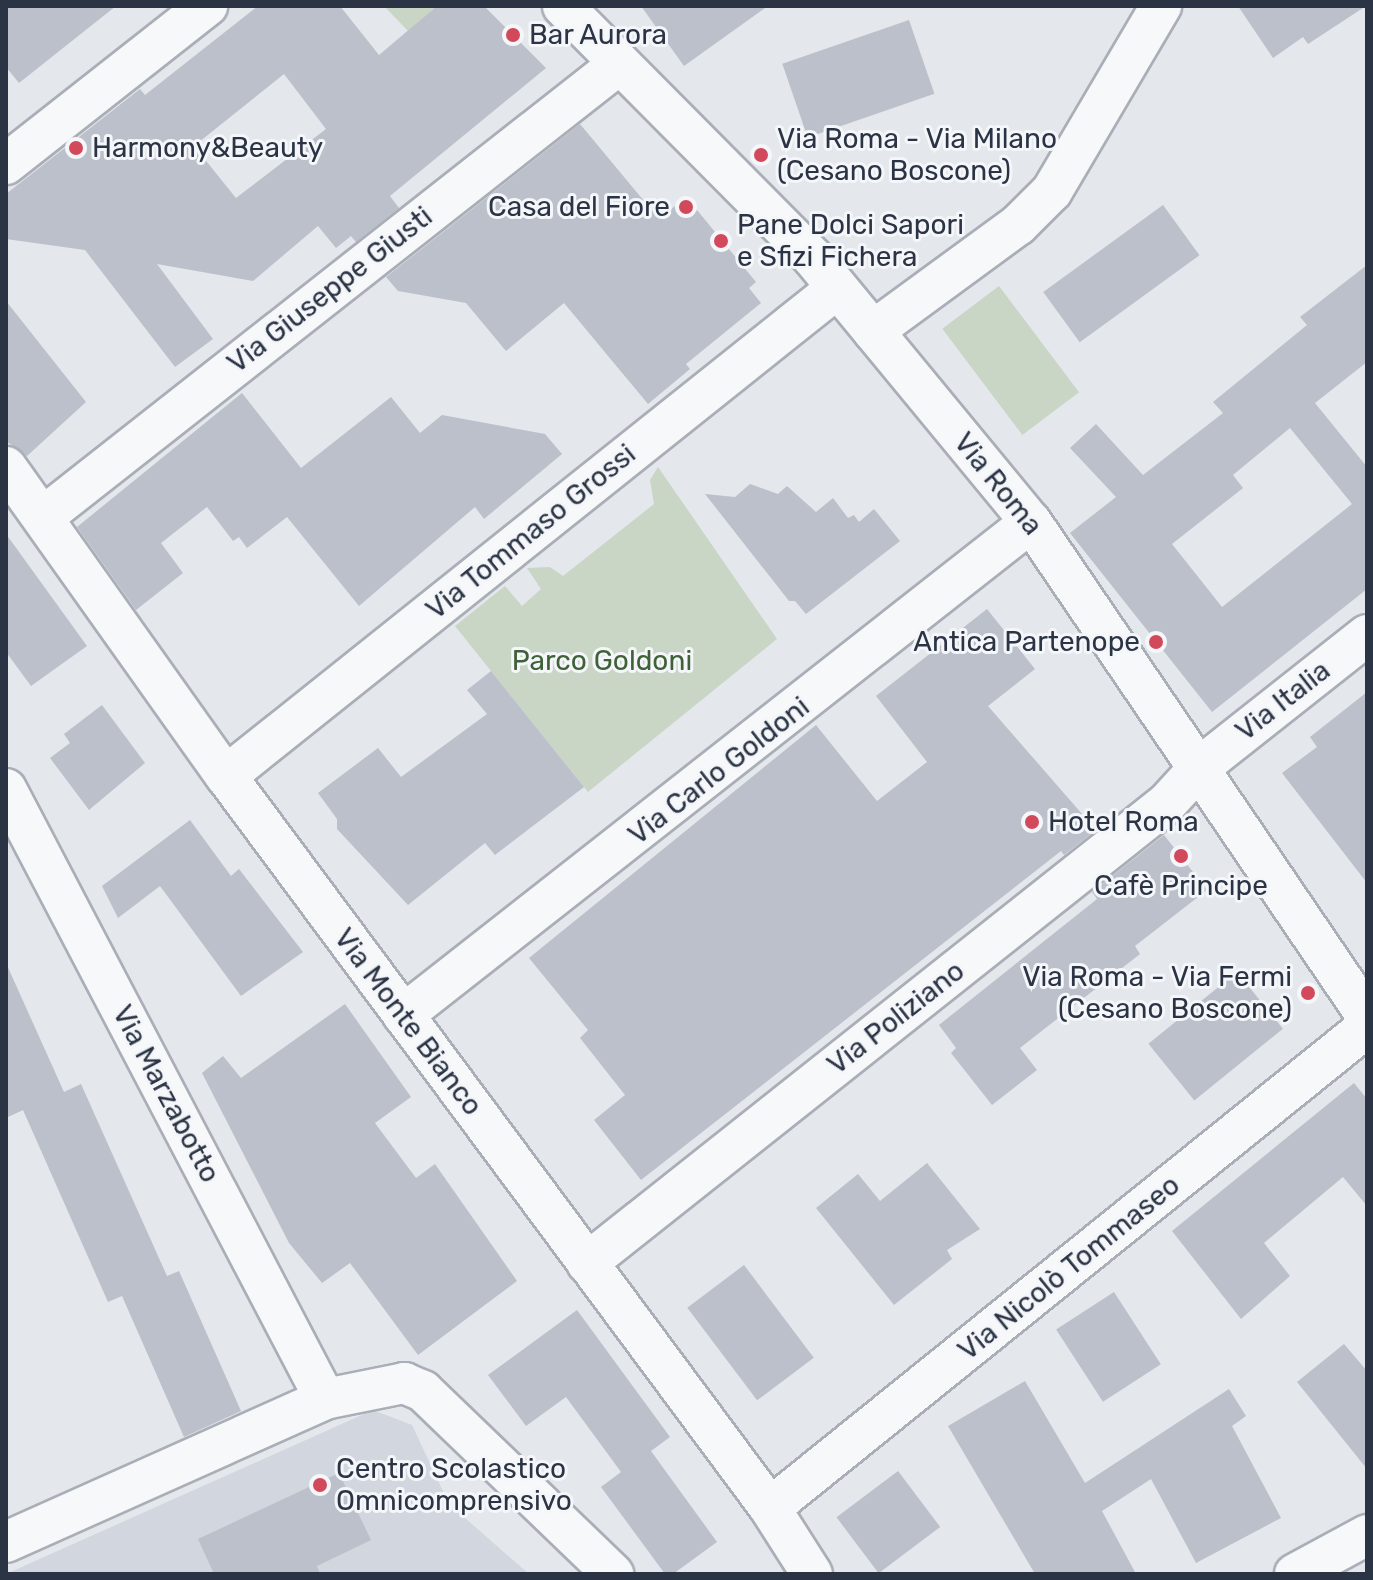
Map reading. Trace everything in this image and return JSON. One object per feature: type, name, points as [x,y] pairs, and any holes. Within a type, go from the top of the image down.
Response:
[{"type":"street","points":[[6,164],[207,6]]},
{"type":"street","name":"Via Roma","points":[[563,6],[813,258],[1031,522],[1367,1016]]},
{"type":"street","points":[[873,331],[1018,225],[1052,191],[1161,6]]},
{"type":"street","name":"Via Giuseppe Giusti","points":[[43,517],[619,64]]},
{"type":"street","name":"Via Tommaso Grossi","points":[[226,776],[836,289]]},
{"type":"street","name":"Via Monte Bianco","points":[[6,467],[226,776],[770,1508],[812,1574]]},
{"type":"street","name":"Via Carlo Goldoni","points":[[403,1015],[1031,522]]},
{"type":"street","name":"Via Italia","points":[[1200,767],[1367,635]]},
{"type":"street","name":"Via Poliziano","points":[[587,1263],[1167,803],[1200,767]]},
{"type":"street","name":"Via Marzabotto","points":[[6,789],[325,1399]]},
{"type":"street","name":"Via Nicolò Tommaseo","points":[[770,1508],[1367,1027]]},
{"type":"street","points":[[6,1542],[325,1399],[404,1383],[423,1391],[613,1574]]},
{"type":"street","points":[[1295,1574],[1367,1535]]},
{"type":"shaded area","name":"Centro Scolastico Omnicomprensivo","points":[[373,1410],[412,1425],[449,1504],[529,1574],[6,1574]]},
{"type":"green space","points":[[384,6],[437,6],[408,31]]},
{"type":"green space","points":[[999,286],[1079,392],[1022,435],[942,329]]},
{"type":"green space","name":"Parco Goldoni","points":[[658,467],[777,639],[588,792],[455,626],[505,586],[522,606],[541,589],[527,568],[550,567],[563,576],[654,504],[650,480]]},
{"type":"building","points":[[6,6],[116,6],[19,83],[6,67]]},
{"type":"building","points":[[258,6],[340,6],[379,55],[437,6],[484,6],[546,68],[390,196],[399,208],[356,242],[351,236],[336,248],[318,226],[253,281],[157,264],[213,339],[175,367],[85,250],[6,239],[6,194],[140,89],[145,95]],"holes":[[[284,74],[326,129],[236,198],[194,146]]]},
{"type":"building","points":[[641,6],[768,6],[684,66]]},
{"type":"building","points":[[1238,6],[1366,6],[1308,44],[1303,37],[1273,58]]},
{"type":"building","points":[[909,20],[934,94],[808,137],[782,64]]},
{"type":"building","points":[[580,124],[659,219],[681,201],[691,214],[697,210],[756,282],[749,288],[761,303],[686,364],[690,369],[648,404],[564,303],[506,351],[466,303],[398,291],[386,277]]},
{"type":"building","points":[[1163,205],[1199,255],[1080,342],[1043,292]]},
{"type":"building","points":[[1367,265],[1367,362],[1315,403],[1367,467],[1367,589],[1212,712],[1070,533],[1116,497],[1070,448],[1096,424],[1143,475],[1223,413],[1213,402],[1307,325],[1300,317]],"holes":[[[1290,428],[1352,504],[1222,607],[1172,544],[1243,488],[1233,475]]]},
{"type":"building","points":[[6,301],[86,402],[27,456],[6,441]]},
{"type":"building","points":[[242,393],[301,468],[391,397],[420,433],[442,415],[545,434],[562,454],[484,519],[475,507],[359,606],[287,517],[247,548],[239,537],[233,541],[207,507],[161,543],[183,573],[136,610],[77,527]]},
{"type":"building","points":[[750,484],[778,494],[787,486],[816,512],[833,498],[848,518],[854,515],[859,522],[874,509],[900,541],[806,614],[795,601],[789,601],[705,494],[735,497]]},
{"type":"building","points":[[6,534],[87,646],[31,686],[6,652]]},
{"type":"building","points":[[987,609],[1035,669],[988,706],[1096,830],[1064,855],[1061,851],[641,1180],[594,1120],[625,1095],[580,1038],[588,1030],[529,958],[816,725],[877,801],[927,762],[876,696]]},
{"type":"building","points":[[491,671],[584,787],[495,855],[485,843],[408,905],[337,829],[337,819],[318,793],[378,748],[401,777],[487,714],[467,690]]},
{"type":"building","points":[[1367,692],[1367,883],[1282,773],[1317,747],[1310,737]]},
{"type":"building","points":[[102,705],[145,763],[89,810],[50,758],[70,743],[64,734]]},
{"type":"building","points":[[190,820],[231,876],[239,869],[303,952],[241,996],[160,886],[118,918],[102,886]]},
{"type":"building","points":[[1164,835],[1207,890],[1135,946],[1140,954],[1020,1048],[1037,1070],[992,1105],[951,1053],[956,1048],[939,1025],[1097,899],[1092,892]]},
{"type":"building","points":[[6,963],[64,1092],[81,1084],[167,1276],[179,1271],[241,1411],[184,1437],[122,1296],[108,1302],[23,1110],[6,1118]]},
{"type":"building","points":[[1237,972],[1283,1029],[1194,1100],[1148,1044]]},
{"type":"building","points":[[345,1004],[411,1097],[375,1123],[416,1178],[435,1164],[517,1281],[418,1355],[350,1263],[322,1283],[289,1243],[202,1073],[223,1056],[241,1078]]},
{"type":"building","points":[[1354,1083],[1367,1099],[1367,1206],[1343,1177],[1264,1243],[1290,1276],[1241,1319],[1172,1231]]},
{"type":"building","points":[[927,1163],[980,1229],[947,1250],[952,1259],[894,1305],[816,1208],[858,1174],[880,1201]]},
{"type":"building","points":[[744,1265],[814,1358],[757,1400],[687,1308]]},
{"type":"building","points":[[1114,1292],[1161,1364],[1103,1402],[1056,1330]]},
{"type":"building","points":[[577,1310],[670,1437],[651,1451],[717,1542],[673,1574],[665,1574],[601,1487],[621,1472],[566,1397],[526,1426],[488,1375]]},
{"type":"building","points":[[1344,1344],[1367,1371],[1367,1469],[1297,1382]]},
{"type":"building","points":[[1025,1381],[1085,1483],[1229,1389],[1246,1416],[1232,1426],[1281,1518],[1196,1563],[1151,1479],[1102,1511],[1136,1574],[1035,1574],[948,1426]]},
{"type":"building","points":[[898,1471],[940,1527],[879,1573],[837,1517]]},
{"type":"building","points":[[339,1473],[371,1540],[317,1566],[320,1574],[214,1574],[198,1539]]},
{"type":"place","name":"Bar Aurora","points":[[513,35]]},
{"type":"place","name":"Harmony&Beauty","points":[[76,148]]},
{"type":"place","name":"Via Roma - Via Milano (Cesano Boscone)","points":[[761,155]]},
{"type":"place","name":"Casa del Fiore","points":[[686,207]]},
{"type":"place","name":"Pane Dolci Sapori e Sfizi Fichera","points":[[721,241]]},
{"type":"place","name":"Antica Partenope","points":[[1156,642]]},
{"type":"place","name":"Hotel Roma","points":[[1032,822]]},
{"type":"place","name":"Cafè Principe","points":[[1181,856]]},
{"type":"place","name":"Via Roma - Via Fermi (Cesano Boscone)","points":[[1308,993]]},
{"type":"place","name":"Centro Scolastico Omnicomprensivo","points":[[320,1485]]}]
